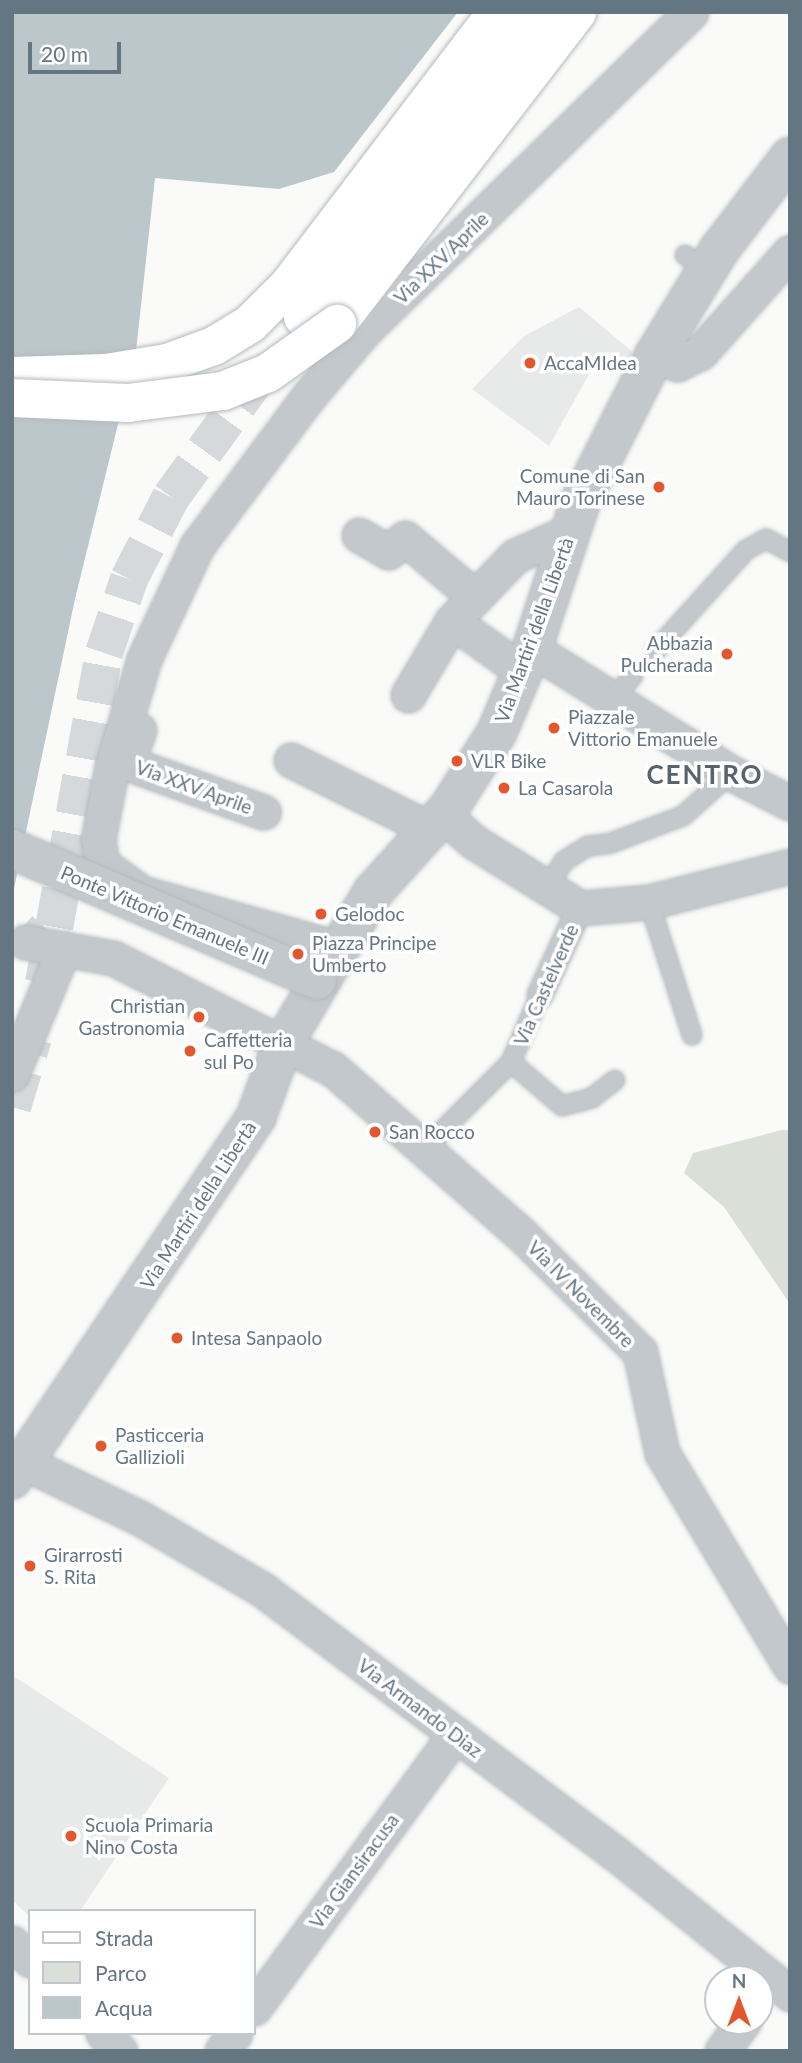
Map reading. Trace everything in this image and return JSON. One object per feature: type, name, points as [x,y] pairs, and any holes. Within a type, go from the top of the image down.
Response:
[{"type":"main road","points":[[12,376],[106,373],[167,363],[214,346],[250,324],[289,285],[498,12]]},
{"type":"main road","points":[[320,320],[537,12]]},
{"type":"main road","points":[[12,398],[128,403],[223,391],[268,373],[320,320],[577,12]]},
{"type":"street","name":"Via XXV Aprile","points":[[336,948],[142,893],[110,872],[97,853],[112,766],[132,692],[160,619],[213,524],[268,445],[363,332],[691,12]]},
{"type":"street","name":"Via Martiri della Libertà","points":[[18,1470],[256,1117],[283,1044],[336,948],[373,892],[436,822],[497,732],[527,660],[582,500],[654,355],[696,262],[790,157]]},
{"type":"street","points":[[654,355],[677,364],[700,353],[790,252]]},
{"type":"street","name":"Via XXV Aprile","points":[[213,524],[127,763],[263,812]]},
{"type":"street","points":[[408,695],[452,621],[514,556],[571,531]]},
{"type":"street","points":[[359,535],[388,552],[405,538],[475,597]]},
{"type":"street","points":[[452,621],[611,701],[731,773],[790,803]]},
{"type":"street","points":[[291,760],[436,822],[580,908],[649,902],[790,866]]},
{"type":"street","name":"Ponte Vittorio Emanuele III","points":[[12,849],[314,986]]},
{"type":"street","name":"Via Castelverde","points":[[540,995],[580,908]]},
{"type":"street","points":[[25,942],[113,958],[283,1044]]},
{"type":"street","points":[[12,1074],[64,948]]},
{"type":"street","name":"Ponte Vittorio Emanuele III","points":[[270,976],[314,986]]},
{"type":"street","name":"Via IV Novembre","points":[[283,1044],[333,1069],[426,1147],[640,1352],[662,1453],[790,1666]]},
{"type":"street","name":"Via Armando Diaz","points":[[18,1470],[140,1518],[263,1590],[616,1854],[743,1965]]},
{"type":"street","name":"Via Giansiracusa","points":[[256,2005],[455,1734]]},
{"type":"street","points":[[12,1943],[28,1958]]},
{"type":"street","points":[[105,2035],[120,2051]]},
{"type":"street","points":[[222,2051],[234,2035]]},
{"type":"street","points":[[722,2051],[734,2035]]},
{"type":"lane","points":[[654,650],[746,550],[766,539],[790,552]]},
{"type":"lane","points":[[611,701],[633,676]]},
{"type":"lane","points":[[555,875],[565,861],[588,846],[611,843],[684,816],[731,773]]},
{"type":"lane","points":[[649,902],[692,1035]]},
{"type":"lane","name":"Via Castelverde","points":[[426,1147],[511,1062],[540,995]]},
{"type":"lane","name":"Via Castelverde","points":[[511,1062],[562,1106],[592,1098],[615,1080]]},
{"type":"shaded area","points":[[579,307],[633,352],[619,372],[597,360],[549,446],[472,389],[524,336]]},
{"type":"shaded area","name":"Scuola Primaria Nino Costa","points":[[12,1675],[169,1778],[81,1909],[28,1909],[28,1915],[12,1900]]},
{"type":"green space","points":[[790,1130],[790,1304],[724,1207],[684,1173],[693,1153]]},
{"type":"water","points":[[12,12],[458,12],[334,172],[279,189],[155,178],[136,351],[75,599],[12,898]]},
{"type":"tunnel","points":[[44,983],[104,653],[129,579],[171,497],[266,366]]},
{"type":"tunnel","points":[[25,942],[77,885],[87,868]]},
{"type":"tunnel","points":[[12,1107],[33,1038]]},
{"type":"place","name":"AccaMIdea","points":[[530,363]]},
{"type":"place","name":"Comune di San Mauro Torinese","points":[[659,487]]},
{"type":"place","name":"Abbazia Pulcherada","points":[[727,654]]},
{"type":"place","name":"Piazzale Vittorio Emanuele","points":[[554,728]]},
{"type":"place","name":"VLR Bike","points":[[457,761]]},
{"type":"place","name":"La Casarola","points":[[504,788]]},
{"type":"place","name":"Gelodoc","points":[[321,914]]},
{"type":"place","name":"Piazza Principe Umberto","points":[[298,954]]},
{"type":"place","name":"Christian Gastronomia","points":[[199,1017]]},
{"type":"place","name":"Caffetteria sul Po","points":[[190,1051]]},
{"type":"place","name":"San Rocco","points":[[375,1132]]},
{"type":"place","name":"Intesa Sanpaolo","points":[[177,1338]]},
{"type":"place","name":"Pasticceria Gallizioli","points":[[101,1446]]},
{"type":"place","name":"Girarrosti S. Rita","points":[[30,1566]]},
{"type":"place","name":"Scuola Primaria Nino Costa","points":[[71,1836]]},
{"type":"district","name":"CENTRO","points":[[705,775]]}]
